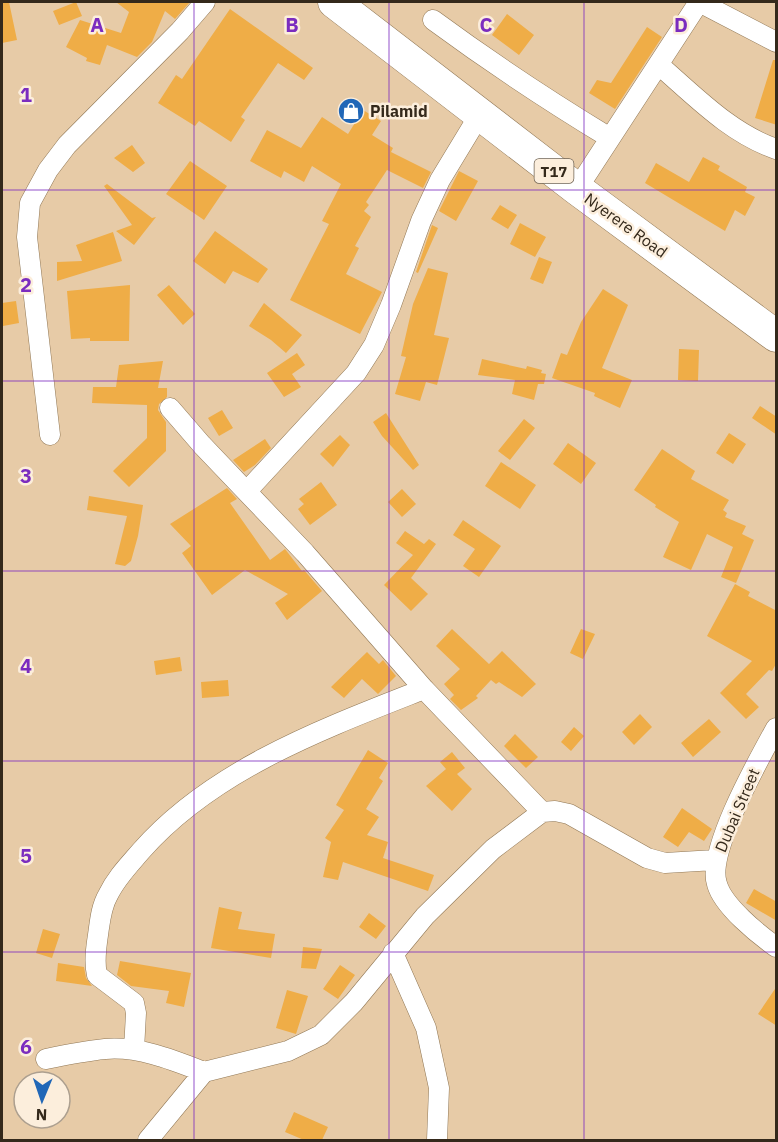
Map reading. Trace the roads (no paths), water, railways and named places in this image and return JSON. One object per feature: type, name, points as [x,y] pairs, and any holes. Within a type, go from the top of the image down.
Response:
[{"type":"main road","name":"Nyerere Road","points":[[333,2],[577,189],[777,336]]},
{"type":"street","points":[[50,435],[27,237],[30,203],[48,170],[67,145],[180,31],[205,2]]},
{"type":"street","points":[[577,189],[699,2],[777,42]]},
{"type":"street","points":[[433,20],[488,61],[610,138]]},
{"type":"street","points":[[659,65],[729,126],[760,143],[777,149]]},
{"type":"street","points":[[247,491],[356,373],[374,345],[421,221],[440,180],[480,114]]},
{"type":"street","points":[[170,408],[321,571],[424,689],[542,812]]},
{"type":"street","points":[[134,1050],[136,1013],[134,1003],[97,975],[95,966],[100,917],[107,896],[121,874],[175,816],[212,789],[322,730],[424,689]]},
{"type":"street","name":"Dubai Street","points":[[715,860],[755,768],[777,728]]},
{"type":"street","points":[[46,1059],[107,1049],[134,1050],[171,1059],[204,1072],[288,1051],[321,1035],[354,1002],[393,953],[458,881],[493,849],[542,812],[555,811],[569,814],[647,858],[664,863],[715,860],[717,884],[733,911],[777,947]]},
{"type":"street","points":[[393,953],[426,1028],[439,1088],[437,1140]]},
{"type":"street","points":[[148,1140],[204,1072]]},
{"type":"place","name":"Pilamid","points":[[351,111]]}]
